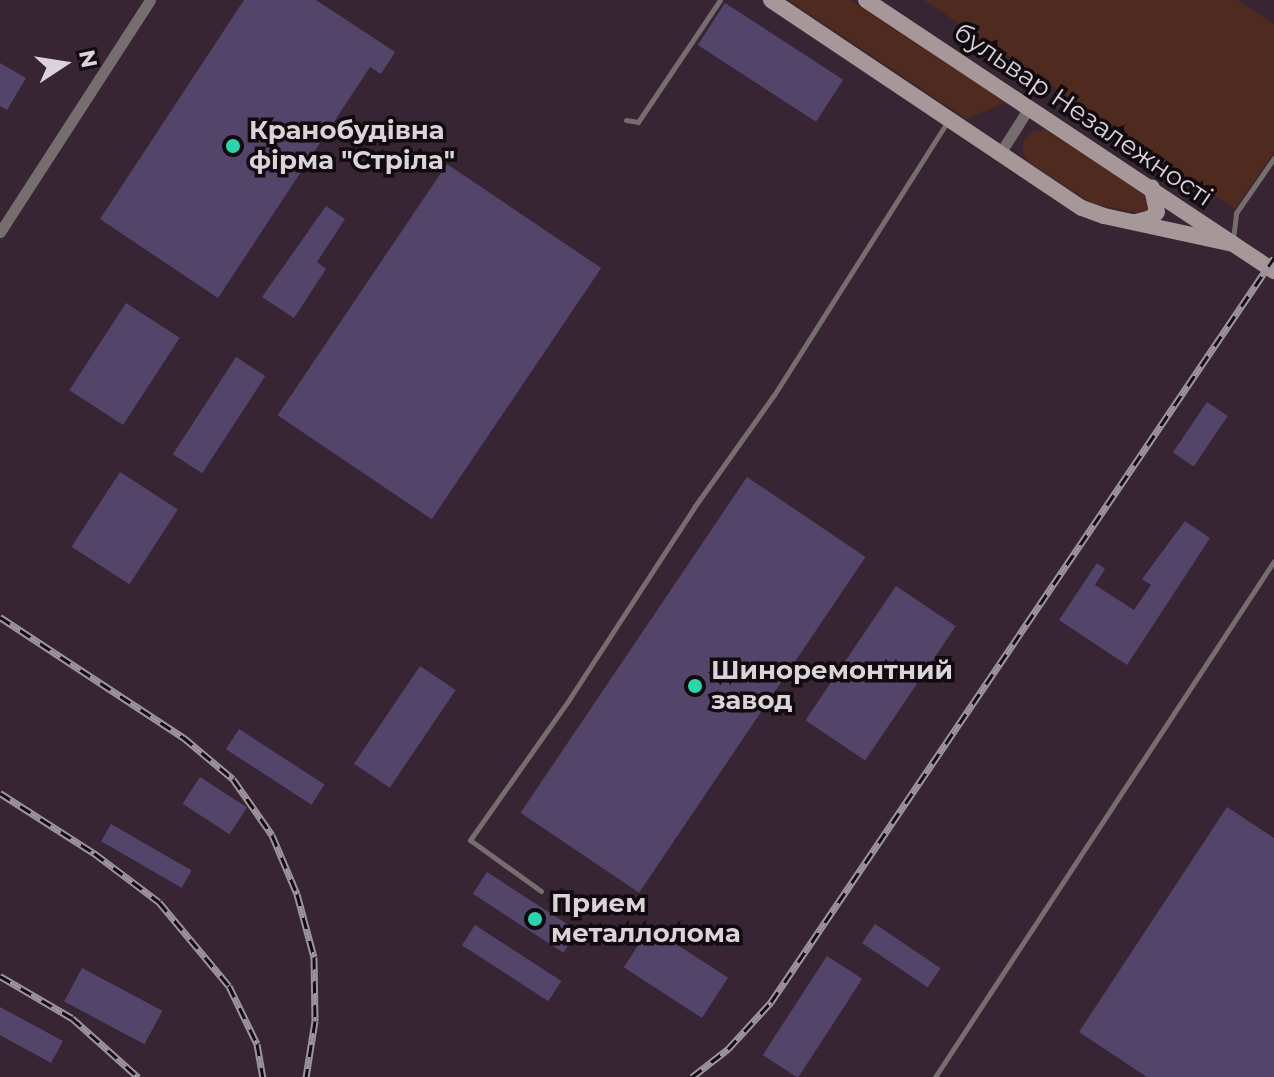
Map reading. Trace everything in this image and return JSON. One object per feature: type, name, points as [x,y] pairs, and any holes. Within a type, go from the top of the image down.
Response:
[{"type":"street","points":[[0,232],[150,0]]},
{"type":"street","name":"бульвар Незалежності","points":[[771,0],[1082,208],[1134,223],[1233,244]]},
{"type":"street","name":"бульвар Незалежності","points":[[866,0],[1030,106],[1274,271]]},
{"type":"street","points":[[1001,152],[1030,106]]},
{"type":"street","points":[[1134,223],[1151,218],[1157,212],[1152,188]]},
{"type":"lane","points":[[626,120],[638,122],[720,0]]},
{"type":"lane","points":[[541,891],[470,840],[570,698],[695,506],[774,395],[950,118]]},
{"type":"lane","points":[[1233,244],[1236,213],[1274,158]]},
{"type":"lane","points":[[935,1077],[1274,561]]},
{"type":"shaded area","points":[[0,0],[1274,0],[1274,1077],[0,1077]]},
{"type":"shaded area","points":[[788,0],[850,0],[1006,102],[967,119]]},
{"type":"shaded area","points":[[924,0],[1238,0],[1274,24],[1274,153],[1235,209]]},
{"type":"shaded area","points":[[1046,130],[1151,198],[1153,203],[1146,214],[1093,204],[1028,162],[1022,151],[1024,139],[1034,131]]},
{"type":"building","name":"Кранобудівна фірма \"Стріла\"","points":[[244,0],[316,0],[395,52],[381,74],[370,67],[218,298],[100,219]]},
{"type":"building","points":[[725,3],[843,80],[816,122],[698,45]]},
{"type":"building","points":[[0,63],[26,78],[7,110],[0,106]]},
{"type":"building","points":[[447,164],[601,268],[432,519],[278,415]]},
{"type":"building","points":[[326,206],[345,219],[317,262],[326,269],[294,318],[262,297]]},
{"type":"building","points":[[126,303],[180,338],[123,425],[69,390]]},
{"type":"building","points":[[236,357],[265,376],[202,473],[173,454]]},
{"type":"building","points":[[1207,402],[1228,416],[1194,467],[1173,453]]},
{"type":"building","points":[[120,472],[178,510],[129,584],[72,547]]},
{"type":"building","name":"Шиноремонтний завод","points":[[747,477],[866,557],[639,893],[521,813]]},
{"type":"building","points":[[1185,521],[1210,538],[1127,665],[1059,620],[1097,563],[1105,569],[1095,585],[1134,610],[1151,585],[1142,579]]},
{"type":"building","points":[[896,586],[956,626],[865,761],[805,720]]},
{"type":"building","points":[[420,666],[456,690],[390,788],[354,764]]},
{"type":"building","points":[[239,729],[325,785],[311,805],[226,749]]},
{"type":"building","points":[[200,777],[247,807],[230,834],[183,804]]},
{"type":"building","points":[[1227,807],[1274,838],[1274,1077],[1147,1077],[1079,1032]]},
{"type":"building","points":[[111,824],[192,870],[182,888],[101,841]]},
{"type":"building","name":"Прием металлолома","points":[[487,872],[578,931],[563,953],[473,894]]},
{"type":"building","points":[[875,924],[940,968],[928,987],[862,943]]},
{"type":"building","points":[[475,925],[561,981],[548,1001],[462,945]]},
{"type":"building","points":[[650,927],[728,978],[702,1018],[624,967]]},
{"type":"building","points":[[827,956],[862,979],[799,1077],[763,1055]]},
{"type":"building","points":[[82,968],[162,1011],[145,1044],[64,1002]]},
{"type":"building","points":[[0,1007],[63,1041],[51,1063],[0,1035]]},
{"type":"railway","points":[[692,1077],[728,1049],[771,1002],[1274,258]]},
{"type":"railway","points":[[0,617],[183,737],[233,779],[272,835],[297,894],[314,957],[315,1021],[306,1077]]},
{"type":"railway","points":[[0,793],[94,853],[159,902],[229,986],[257,1044],[263,1077]]},
{"type":"railway","points":[[0,976],[72,1018],[138,1077]]},
{"type":"place","name":"Кранобудівна фірма \"Стріла\"","points":[[233,146]]},
{"type":"place","name":"Шиноремонтний завод","points":[[695,686]]},
{"type":"place","name":"Прием металлолома","points":[[535,919]]}]
